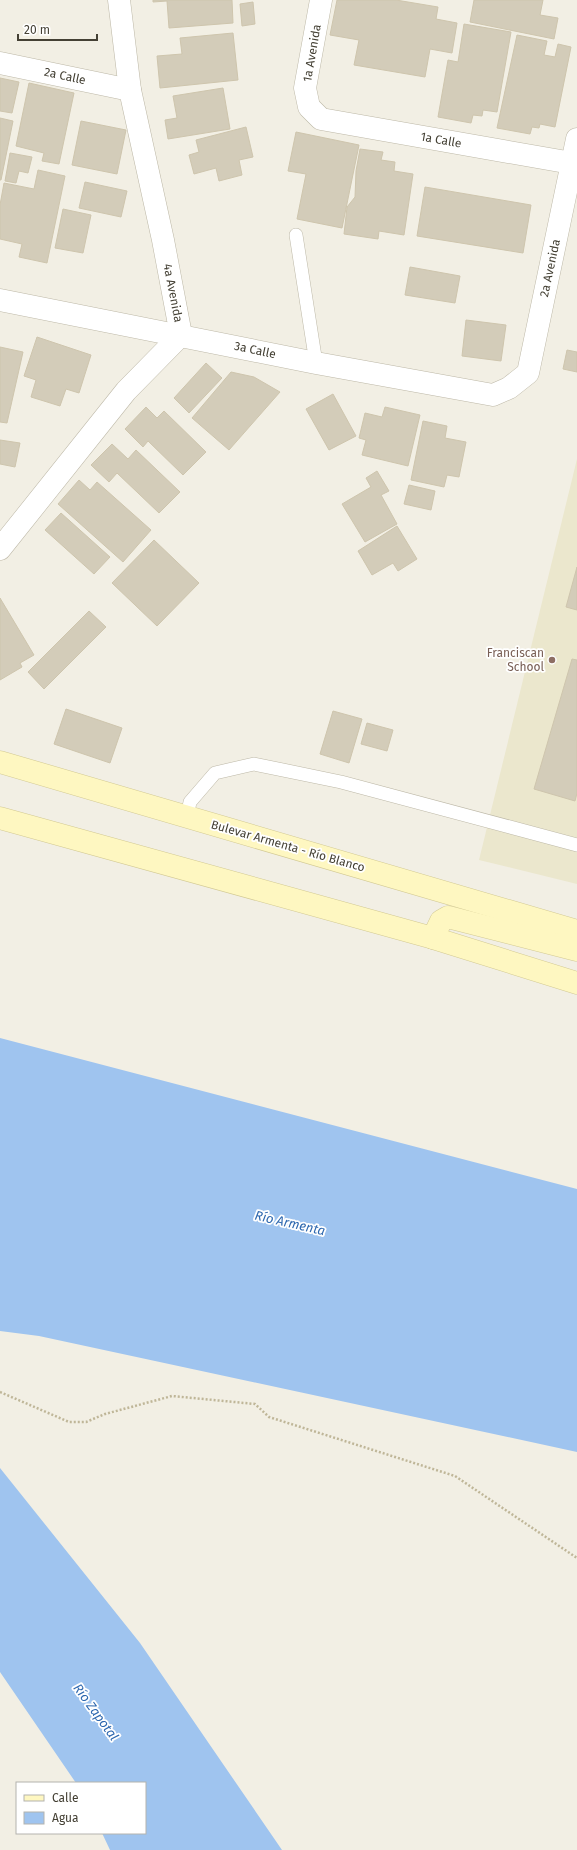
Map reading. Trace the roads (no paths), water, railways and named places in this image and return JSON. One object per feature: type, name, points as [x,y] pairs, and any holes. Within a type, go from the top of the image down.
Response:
[{"type":"main road","name":"Bulevar Armenta - Río Blanco","points":[[0,762],[577,930]]},
{"type":"main road","points":[[0,818],[433,938],[577,983]]},
{"type":"main road","points":[[433,938],[440,921],[448,917],[577,950]]},
{"type":"street","name":"4a Avenida","points":[[0,549],[126,391],[181,335],[130,90],[119,0]]},
{"type":"street","name":"1a Avenida","points":[[309,107],[305,88],[321,0]]},
{"type":"street","name":"2a Calle","points":[[0,63],[130,90]]},
{"type":"street","name":"1a Calle","points":[[309,107],[321,119],[575,164]]},
{"type":"street","name":"2a Avenida","points":[[509,388],[528,373],[575,164],[577,139]]},
{"type":"street","name":"3a Calle","points":[[0,300],[316,363],[493,395],[509,388]]},
{"type":"lane","points":[[296,235],[316,363]]},
{"type":"lane","points":[[187,817],[190,802],[215,773],[254,764],[341,782],[577,845]]},
{"type":"water","name":"Río Armenta","points":[[0,1038],[577,1189],[577,1452],[39,1336],[0,1331]]},
{"type":"water","name":"Río Zapotal","points":[[0,1468],[140,1643],[282,1850],[110,1850],[102,1834],[146,1834],[146,1782],[75,1782],[0,1672]]},
{"type":"place","name":"Franciscan School","points":[[552,660]]}]
